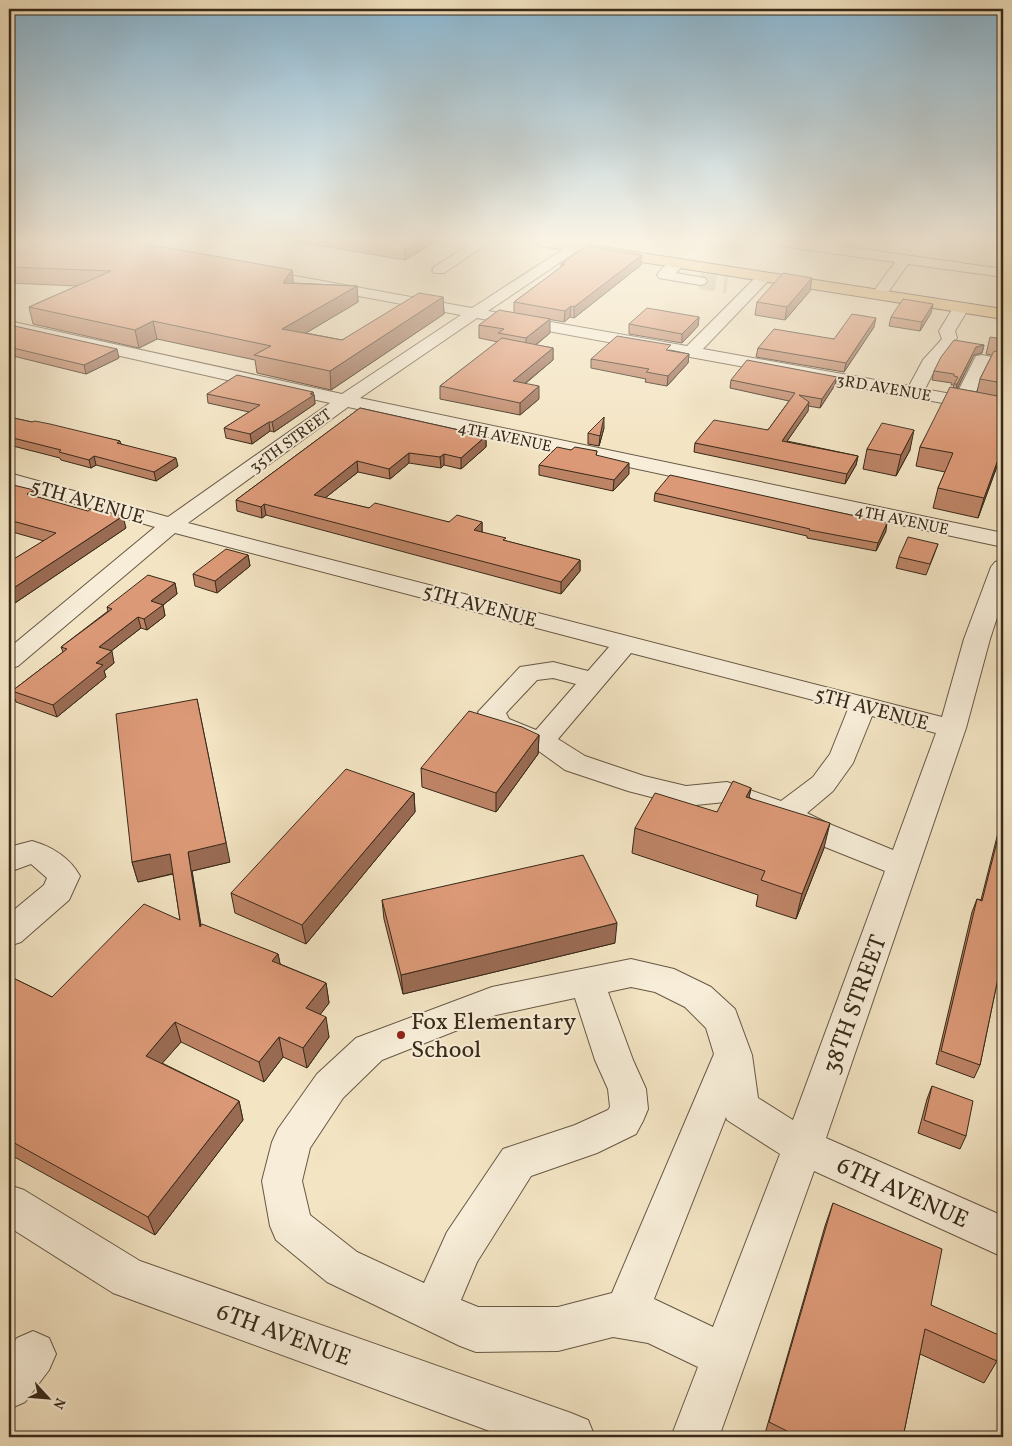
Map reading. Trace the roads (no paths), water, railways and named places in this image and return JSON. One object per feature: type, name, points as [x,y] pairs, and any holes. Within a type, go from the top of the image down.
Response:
[{"type":"main road","points":[[964,308],[1003,314]]},
{"type":"street","name":"3RD AVENUE","points":[[454,308],[1003,409]]},
{"type":"street","name":"35TH STREET","points":[[9,661],[171,525],[344,401],[480,308]]},
{"type":"street","points":[[691,352],[733,308]]},
{"type":"street","points":[[914,393],[929,364],[947,340],[947,331],[961,308]]},
{"type":"street","name":"4TH AVENUE","points":[[9,326],[344,401],[1003,540]]},
{"type":"street","points":[[962,401],[982,360],[1003,364]]},
{"type":"street","points":[[975,374],[1003,378]]},
{"type":"street","name":"5TH AVENUE","points":[[9,479],[171,525],[952,728]]},
{"type":"street","name":"38TH STREET","points":[[695,1437],[803,1147],[952,728],[977,639],[1003,567]]},
{"type":"street","points":[[541,741],[592,680],[626,644]]},
{"type":"street","points":[[592,680],[552,670],[529,673],[492,712],[498,725],[541,741],[575,762],[638,784],[686,796],[727,792],[785,814],[816,831],[903,866]]},
{"type":"street","points":[[785,814],[823,784],[843,756],[863,705]]},
{"type":"street","points":[[9,861],[21,852],[34,851],[50,862],[64,876],[58,892],[9,933]]},
{"type":"street","name":"6TH AVENUE","points":[[724,1356],[652,1321],[613,1315],[558,1329],[476,1330],[342,1267],[291,1226],[282,1181],[292,1142],[330,1086],[370,1049],[492,1002],[631,973],[662,979],[698,997],[722,1020],[732,1054],[741,1108],[803,1147],[1003,1237]]},
{"type":"street","points":[[434,1310],[462,1247],[517,1162],[583,1140],[622,1122],[629,1109],[628,1090],[614,1060],[587,982]]},
{"type":"street","points":[[625,1317],[732,1054]]},
{"type":"street","name":"6TH AVENUE","points":[[9,1204],[128,1278],[571,1437]]},
{"type":"place","name":"Fox Elementary School","points":[[401,1035]]}]
